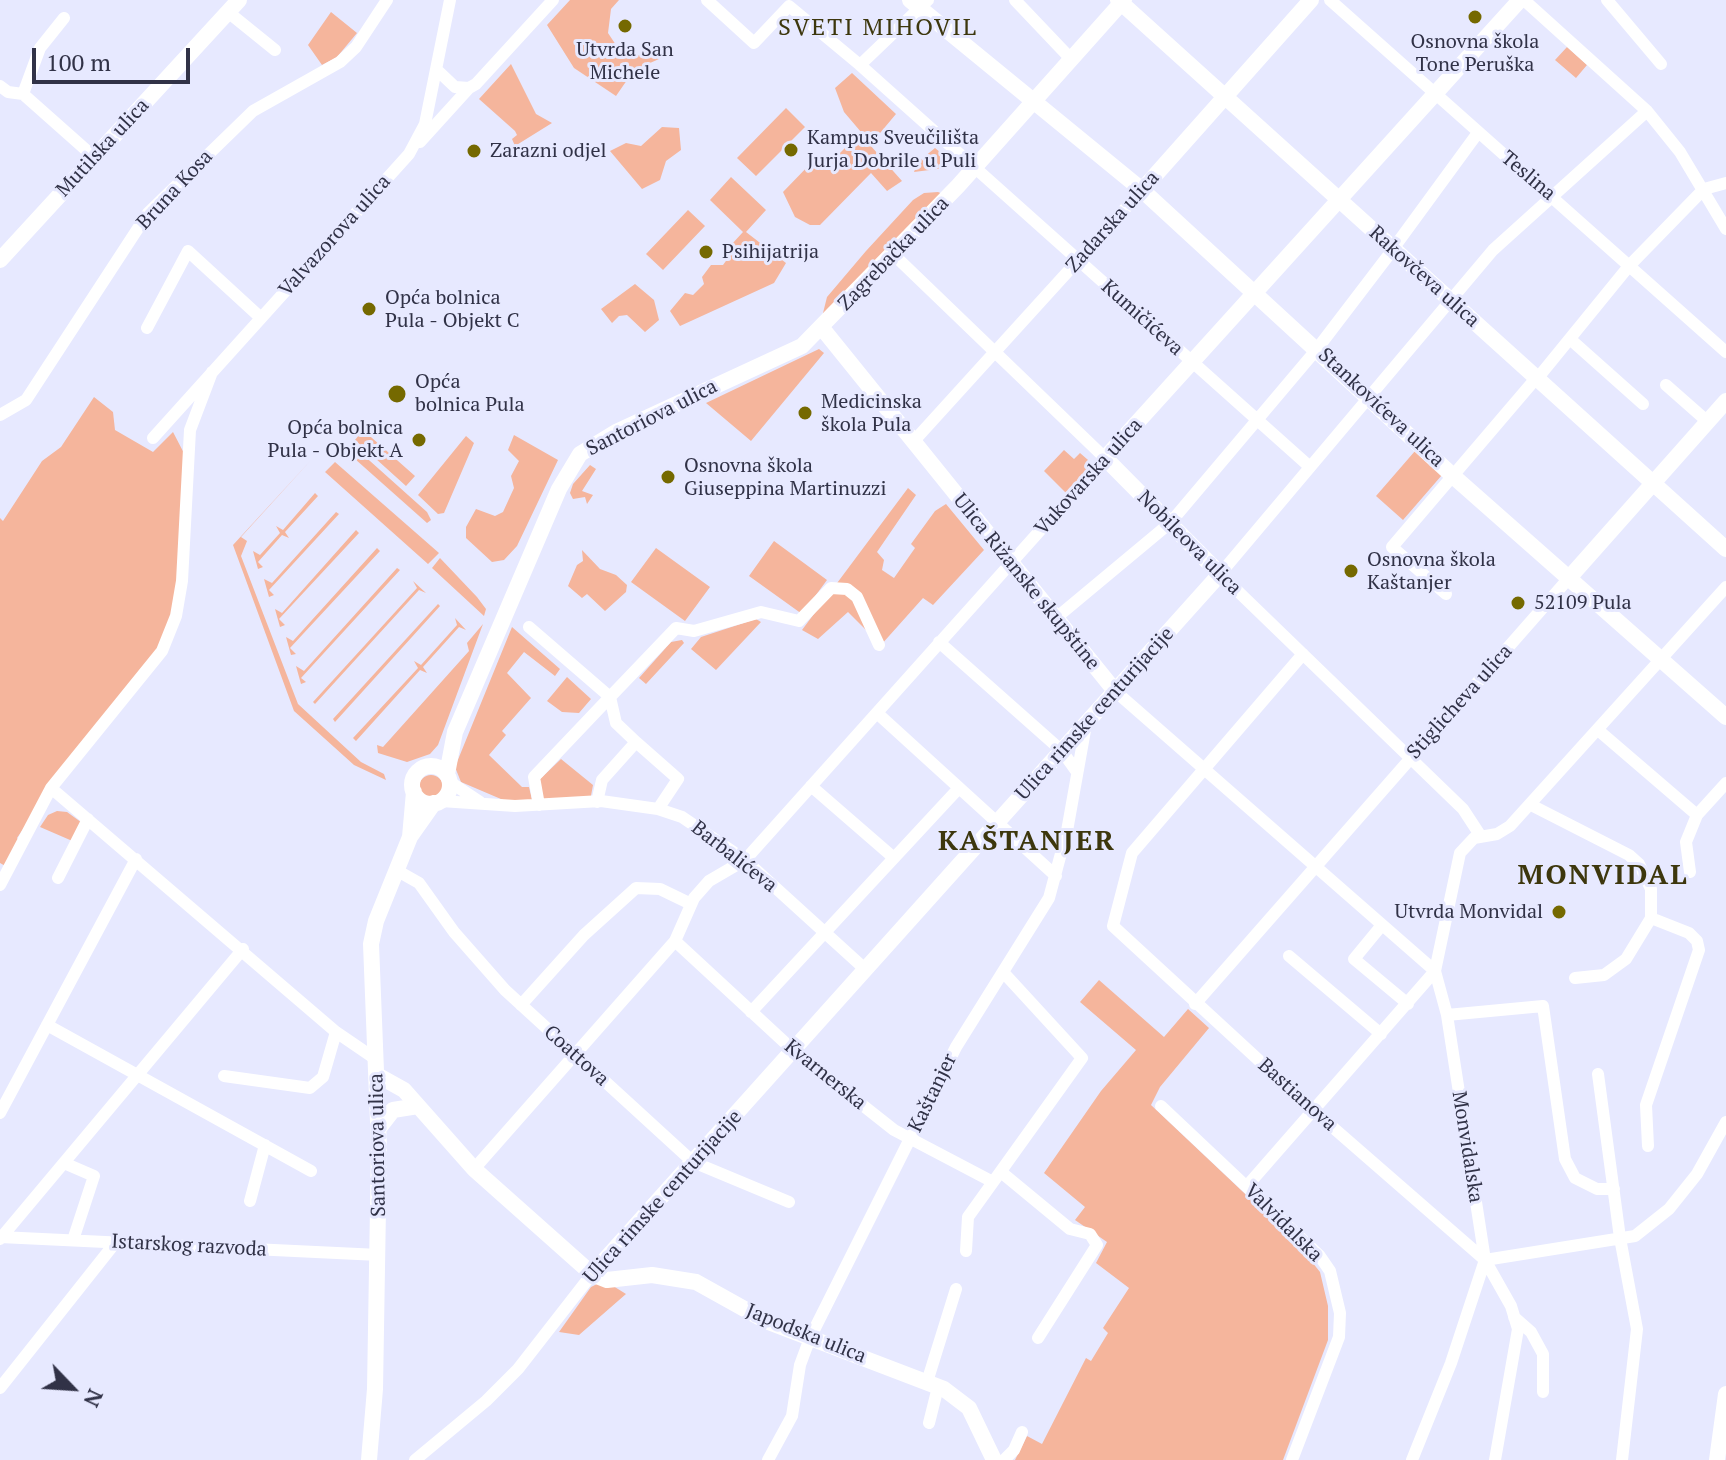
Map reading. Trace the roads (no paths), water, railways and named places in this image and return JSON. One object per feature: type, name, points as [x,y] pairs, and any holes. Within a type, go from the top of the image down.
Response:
[{"type":"main road","name":"Zadarska ulica","points":[[1142,190],[1311,0]]},
{"type":"main road","name":"Vukovarska ulica","points":[[1105,458],[1522,0]]},
{"type":"main road","name":"Zagrebačka ulica","points":[[822,328],[974,169],[1121,1]]},
{"type":"main road","name":"Rakovčeva ulica","points":[[1121,1],[1726,549]]},
{"type":"main road","name":"Stankovićeva ulica","points":[[919,3],[1142,190],[1453,476],[1726,717]]},
{"type":"main road","name":"Mutilska ulica","points":[[0,260],[234,6]]},
{"type":"main road","name":"Ulica Rižanske skupštine","points":[[822,328],[1115,691]]},
{"type":"main road","name":"Santoriova ulica","points":[[448,778],[455,732],[559,489],[580,454],[616,432],[802,346],[822,328]]},
{"type":"main road","name":"Stiglicheva ulica","points":[[1569,578],[1726,401]]},
{"type":"main road","name":"Nobileova ulica","points":[[1105,458],[1220,574]]},
{"type":"main road","name":"Ulica rimske centurijacije","points":[[592,1274],[1220,574]]},
{"type":"main road","name":"Santoriova ulica","points":[[426,767],[455,732]]},
{"type":"main road","points":[[426,767],[438,767],[448,778],[448,793],[438,802],[422,801],[414,792],[415,776],[426,767]]},
{"type":"main road","name":"Santoriova ulica","points":[[410,837],[414,792]]},
{"type":"main road","name":"Santoriova ulica","points":[[369,1460],[379,1255],[379,1128],[371,944],[376,921],[410,837],[438,802]]},
{"type":"main road","points":[[377,1071],[394,1094],[415,1103],[474,1169],[592,1274]]},
{"type":"main road","points":[[379,1128],[393,1110],[415,1103]]},
{"type":"main road","name":"Japodska ulica","points":[[592,1274],[616,1280],[652,1275],[674,1276],[714,1290],[754,1315],[932,1384],[965,1402],[994,1460]]},
{"type":"main road","points":[[1717,1460],[1726,1394]]},
{"type":"street","name":"Bruna Kosa","points":[[0,415],[26,400],[148,213],[253,111],[340,62],[356,47],[387,0]]},
{"type":"street","name":"Valvazorova ulica","points":[[153,438],[409,154],[425,124],[450,0]]},
{"type":"street","points":[[409,154],[553,0]]},
{"type":"street","points":[[707,0],[754,43],[788,3]]},
{"type":"street","points":[[1015,0],[1071,59]]},
{"type":"street","name":"Teslina","points":[[1330,0],[1477,134],[1726,352]]},
{"type":"street","points":[[1522,0],[1647,111],[1704,189],[1726,229]]},
{"type":"street","points":[[1607,0],[1661,64]]},
{"type":"street","name":"Kumičićeva","points":[[788,3],[1310,467]]},
{"type":"street","points":[[860,65],[919,3]]},
{"type":"street","points":[[234,6],[275,50]]},
{"type":"street","points":[[23,94],[40,48],[64,18]]},
{"type":"street","points":[[436,69],[455,87],[469,88]]},
{"type":"street","points":[[0,86],[8,92],[23,94],[94,157]]},
{"type":"street","name":"Ulica rimske centurijacije","points":[[1220,574],[1500,243],[1647,111]]},
{"type":"street","points":[[1398,242],[1477,134]]},
{"type":"street","points":[[1446,594],[1392,547],[1629,266],[1704,189],[1726,183]]},
{"type":"street","name":"Zadarska ulica","points":[[913,442],[1142,190]]},
{"type":"street","points":[[147,328],[188,251],[261,318]]},
{"type":"street","name":"Nobileova ulica","points":[[893,254],[1105,458]]},
{"type":"street","points":[[1056,618],[1170,523],[1317,349],[1388,256]]},
{"type":"street","points":[[1570,339],[1643,404]]},
{"type":"street","points":[[0,885],[4,865],[51,788],[162,651],[176,616],[182,581],[190,430],[212,372]]},
{"type":"street","points":[[1666,385],[1708,422]]},
{"type":"street","points":[[166,424],[190,430]]},
{"type":"street","name":"Vukovarska ulica","points":[[691,904],[709,881],[745,860],[1105,458]]},
{"type":"street","name":"Nobileova ulica","points":[[1220,574],[1463,809],[1480,835]]},
{"type":"street","name":"Stiglicheva ulica","points":[[1195,1004],[1569,578]]},
{"type":"street","points":[[1480,835],[1497,834],[1531,805],[1726,587]]},
{"type":"street","points":[[539,805],[534,777],[676,628],[694,631],[761,612],[799,621],[831,588],[847,589],[857,597],[879,645]]},
{"type":"street","points":[[529,627],[610,697],[616,723],[678,779],[658,809]]},
{"type":"street","points":[[939,642],[1062,751],[1077,772]]},
{"type":"street","points":[[1205,769],[1303,654]]},
{"type":"street","name":"Ulica Rižanske skupštine","points":[[1115,691],[1435,971]]},
{"type":"street","points":[[877,713],[1056,876]]},
{"type":"street","name":"Kaštanjer","points":[[768,1460],[792,1416],[800,1365],[810,1338],[956,1047],[1047,901],[1056,876],[1086,724]]},
{"type":"street","points":[[1598,730],[1697,815]]},
{"type":"street","points":[[597,802],[602,780],[636,742]]},
{"type":"street","name":"Bastianova","points":[[1205,769],[1132,853],[1113,926],[1314,1111],[1485,1260]]},
{"type":"street","points":[[448,778],[480,802]]},
{"type":"street","points":[[1690,872],[1686,842],[1697,815],[1726,783]]},
{"type":"street","points":[[811,786],[894,858]]},
{"type":"street","points":[[51,788],[243,949],[377,1071]]},
{"type":"street","points":[[751,1012],[959,788]]},
{"type":"street","name":"Barbalićeva","points":[[438,802],[539,805],[597,802],[658,809],[693,823],[745,860],[866,970]]},
{"type":"street","points":[[1531,805],[1615,846],[1639,864],[1651,889],[1651,918],[1626,959],[1604,975],[1575,978]]},
{"type":"street","points":[[58,878],[88,819]]},
{"type":"street","name":"Monvidalska","points":[[1412,1460],[1451,1363],[1485,1260],[1447,1015],[1435,971],[1456,867],[1468,844],[1480,835]]},
{"type":"street","points":[[0,1113],[136,859]]},
{"type":"street","name":"Coattova","points":[[396,870],[419,883],[454,932],[521,1005],[693,1162],[789,1202]]},
{"type":"street","points":[[474,1169],[675,941],[691,904],[660,889],[636,888],[584,935],[521,1005]]},
{"type":"street","points":[[1648,1146],[1646,1105],[1699,950],[1697,941],[1689,933],[1651,918]]},
{"type":"street","points":[[1382,925],[1354,959],[1408,1004]]},
{"type":"street","name":"Kvarnerska","points":[[675,941],[794,1051],[910,1140],[997,1177],[1070,1229],[1090,1234],[1097,1245],[1038,1338]]},
{"type":"street","points":[[1,1237],[243,949]]},
{"type":"street","points":[[1289,956],[1381,1034]]},
{"type":"street","points":[[1247,1186],[1435,971]]},
{"type":"street","points":[[966,1251],[968,1217],[1082,1058],[1003,972]]},
{"type":"street","points":[[1447,1015],[1543,1006],[1565,1159],[1575,1178],[1597,1189],[1614,1189]]},
{"type":"street","points":[[47,1025],[311,1171]]},
{"type":"street","points":[[224,1076],[310,1088],[323,1077],[336,1032]]},
{"type":"street","points":[[1598,1074],[1620,1238],[1637,1329],[1622,1460]]},
{"type":"street","name":"Valvidalska","points":[[1161,1106],[1319,1255],[1330,1271],[1340,1313],[1334,1353],[1292,1460]]},
{"type":"street","points":[[1495,1460],[1518,1329],[1485,1260],[1635,1236],[1669,1209],[1697,1174],[1726,1122]]},
{"type":"street","points":[[250,1201],[265,1145]]},
{"type":"street","points":[[64,1163],[94,1176],[73,1240]]},
{"type":"street","name":"Istarskog razvoda","points":[[1,1237],[379,1255]]},
{"type":"street","points":[[0,1388],[115,1243]]},
{"type":"street","name":"Ulica rimske centurijacije","points":[[415,1460],[486,1401],[518,1369],[592,1274]]},
{"type":"street","points":[[929,1423],[932,1384],[956,1289]]},
{"type":"street","points":[[1514,1317],[1531,1332],[1543,1354],[1543,1392]]},
{"type":"street","points":[[1004,1460],[1014,1450],[1022,1432]]},
{"type":"place","name":"Osnovna škola Tone Peruška","points":[[1475,17]]},
{"type":"place","name":"Utvrda San Michele","points":[[625,26]]},
{"type":"place","name":"Kampus Sveučilišta Jurja Dobrile u Puli","points":[[791,150]]},
{"type":"place","name":"Zarazni odjel","points":[[474,151]]},
{"type":"place","name":"Psihijatrija","points":[[706,252]]},
{"type":"place","name":"Opća bolnica Pula - Objekt C","points":[[369,309]]},
{"type":"place","name":"Opća bolnica Pula","points":[[397,394]]},
{"type":"place","name":"Medicinska škola Pula","points":[[805,413]]},
{"type":"place","name":"Opća bolnica Pula - Objekt A","points":[[419,440]]},
{"type":"place","name":"Osnovna škola Giuseppina Martinuzzi","points":[[668,477]]},
{"type":"place","name":"Osnovna škola Kaštanjer","points":[[1351,571]]},
{"type":"place","name":"52109 Pula","points":[[1518,603]]},
{"type":"place","name":"Utvrda Monvidal","points":[[1559,912]]},
{"type":"district","name":"SVETI MIHOVIL","points":[[878,28]]},
{"type":"district","name":"KAŠTANJER","points":[[1027,842]]},
{"type":"district","name":"MONVIDAL","points":[[1603,876]]}]
